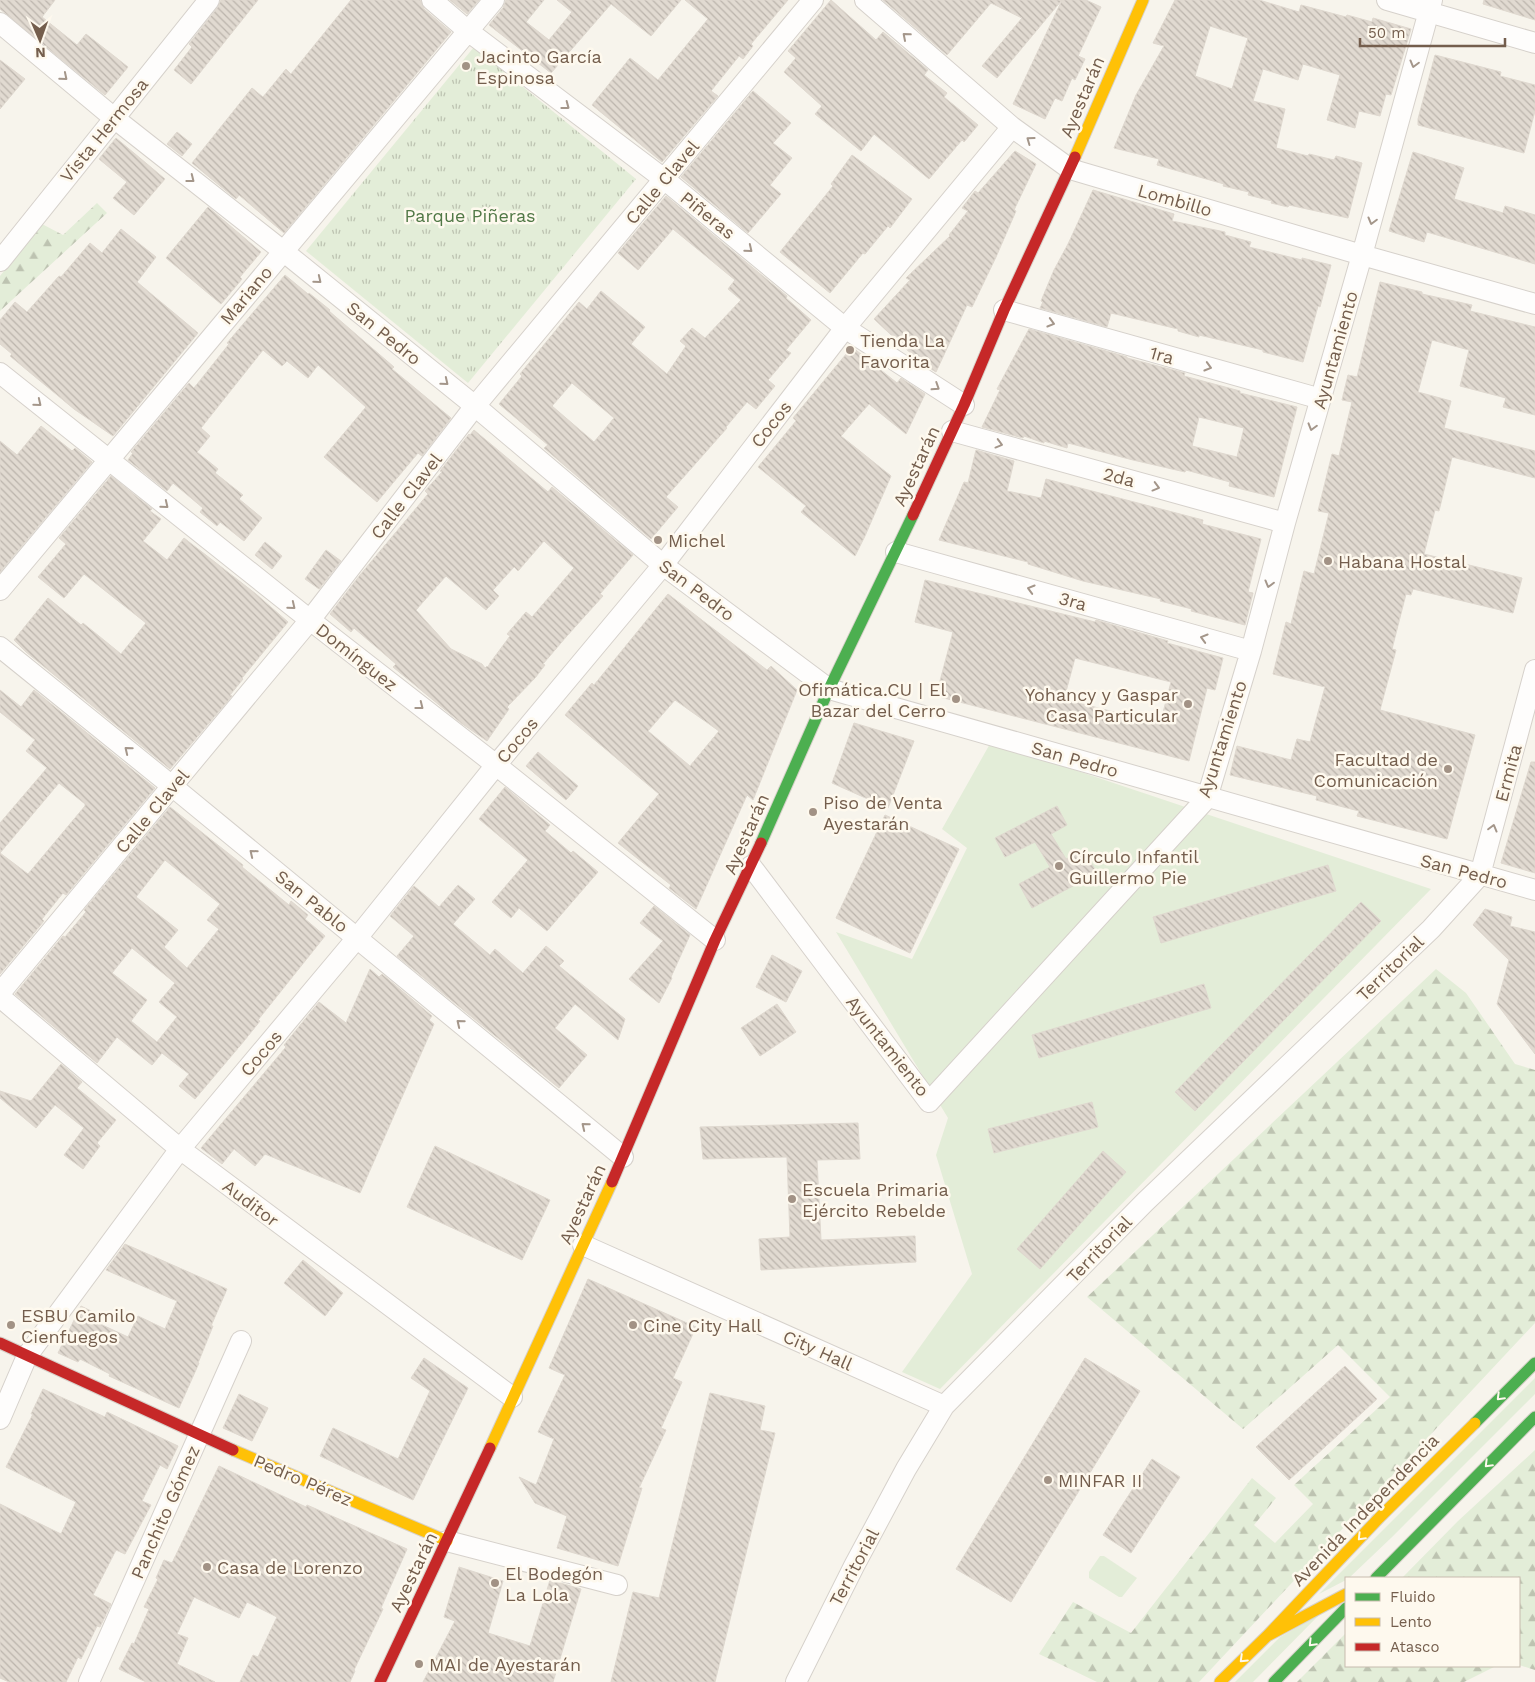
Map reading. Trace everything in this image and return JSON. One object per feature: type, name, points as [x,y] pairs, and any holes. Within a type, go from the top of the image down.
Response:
[{"type":"main road","name":"Ayestarán","points":[[380,1682],[448,1540],[623,1158],[716,940],[751,866],[829,689],[896,552],[964,405],[1004,310],[1070,169],[1143,0]]},
{"type":"main road","name":"Pedro Pérez","points":[[0,1343],[199,1436],[434,1536],[448,1540]]},
{"type":"main road","name":"Avenida Independencia","points":[[1220,1682],[1267,1636],[1379,1518],[1535,1363]]},
{"type":"main road","points":[[1377,1577],[1535,1417]]},
{"type":"main road","points":[[1267,1636],[1345,1595]]},
{"type":"main road","points":[[1274,1682],[1345,1609]]},
{"type":"street","name":"Vista Hermosa","points":[[0,261],[209,0]]},
{"type":"street","name":"Piñeras","points":[[432,0],[468,31],[664,179],[845,328],[964,405]]},
{"type":"street","name":"Mariano","points":[[0,590],[494,0]]},
{"type":"street","name":"Calle Clavel","points":[[0,995],[310,620],[475,406],[813,0]]},
{"type":"street","name":"Lombillo","points":[[865,0],[1012,127],[1070,169],[1362,256],[1535,304]]},
{"type":"street","points":[[1388,0],[1430,6],[1535,43]]},
{"type":"street","name":"Ayuntamiento","points":[[751,866],[929,1102],[1207,798],[1251,651],[1430,6]]},
{"type":"street","name":"San Pedro","points":[[0,23],[114,118],[475,406],[663,565],[829,689],[1535,890]]},
{"type":"street","name":"Cocos","points":[[0,1419],[28,1356],[180,1149],[357,938],[496,765],[663,565],[845,328],[1012,127]]},
{"type":"street","name":"1ra","points":[[1004,310],[1320,399]]},
{"type":"street","name":"Domínguez","points":[[0,373],[716,940]]},
{"type":"street","name":"2da","points":[[952,431],[1285,523]]},
{"type":"street","name":"3ra","points":[[896,552],[1251,651]]},
{"type":"street","name":"San Pablo","points":[[0,647],[172,786],[623,1158]]},
{"type":"street","name":"Ermita","points":[[1480,875],[1535,670]]},
{"type":"street","name":"Territorial","points":[[796,1682],[854,1566],[906,1469],[944,1406],[1145,1202],[1431,929],[1480,875]]},
{"type":"street","name":"Auditor","points":[[0,995],[180,1149],[512,1398]]},
{"type":"street","name":"City Hall","points":[[582,1245],[944,1406]]},
{"type":"street","name":"Panchito Gómez","points":[[89,1682],[240,1341]]},
{"type":"street","name":"Pedro Pérez","points":[[448,1540],[617,1585]]},
{"type":"green space","name":"Parque Piñeras","points":[[474,47],[636,179],[468,383],[306,251]]},
{"type":"green space","points":[[97,203],[107,213],[0,311],[0,276],[42,224],[63,235]]},
{"type":"green space","points":[[991,742],[1431,889],[940,1389],[902,1372],[972,1274],[936,1155],[948,1118],[836,932],[912,959],[967,848],[942,829]]},
{"type":"green space","points":[[1436,969],[1466,993],[1515,1064],[1535,1070],[1535,1323],[1199,1682],[1097,1682],[1039,1654],[1073,1602],[1131,1633],[1252,1478],[1276,1498],[1254,1525],[1275,1543],[1313,1504],[1294,1485],[1390,1397],[1338,1345],[1243,1429],[1087,1297]]},
{"type":"green space","points":[[1535,1378],[1535,1394],[1391,1538],[1350,1577],[1345,1577],[1345,1581],[1319,1594]]},
{"type":"green space","points":[[1535,1450],[1535,1670],[1520,1665],[1520,1577],[1403,1577],[1458,1521]]},
{"type":"green space","points":[[1100,1556],[1104,1556],[1137,1578],[1122,1597],[1089,1578],[1089,1572]]},
{"type":"green space","points":[[1319,1615],[1253,1682],[1235,1682],[1280,1637]]},
{"type":"green space","points":[[1345,1634],[1345,1667],[1494,1667],[1464,1682],[1297,1682]]},
{"type":"building","points":[[0,0],[55,0],[42,17],[77,45],[86,34],[128,67],[105,95],[0,9]]},
{"type":"building","points":[[221,0],[258,0],[191,84],[174,70],[192,47],[189,44],[218,7]]},
{"type":"building","points":[[351,0],[420,0],[424,9],[451,32],[284,233],[239,195],[236,199],[192,163],[252,88],[263,97],[286,69],[291,74]]},
{"type":"building","points":[[450,0],[479,0],[467,14]]},
{"type":"building","points":[[506,0],[544,0],[526,22],[549,40],[572,12],[557,0],[681,0],[651,36],[611,4],[551,73],[489,25],[503,8]]},
{"type":"building","points":[[685,0],[788,0],[751,44],[753,46],[743,59],[739,56],[711,91],[718,96],[662,162],[592,105],[630,58],[658,80],[708,19]]},
{"type":"building","points":[[831,0],[876,40],[883,32],[928,70],[924,75],[947,93],[944,97],[978,125],[964,142],[962,140],[929,179],[874,134],[861,151],[815,114],[822,106],[784,72],[796,58],[788,51]]},
{"type":"building","points":[[883,0],[1062,0],[997,78],[982,66],[1022,18],[991,3],[947,55]]},
{"type":"building","points":[[1062,0],[1086,0],[1101,7],[1078,56],[1085,59],[1075,80],[1072,78],[1062,101],[1055,98],[1045,119],[1013,104]]},
{"type":"building","points":[[1175,0],[1259,0],[1299,12],[1301,5],[1372,22],[1373,18],[1411,29],[1391,95],[1386,94],[1380,116],[1359,111],[1355,128],[1327,120],[1340,75],[1303,64],[1298,80],[1263,69],[1253,101],[1285,109],[1276,148],[1334,160],[1336,156],[1362,163],[1348,218],[1271,203],[1272,201],[1248,195],[1249,192],[1223,186],[1224,184],[1157,165],[1159,159],[1114,148],[1136,95],[1164,46],[1153,43]],"holes":[[[1210,26],[1248,38],[1232,89],[1195,76]]]},
{"type":"building","points":[[1484,0],[1535,0],[1535,20],[1483,4]]},
{"type":"building","points":[[1435,55],[1501,72],[1500,76],[1535,85],[1535,111],[1524,153],[1418,125]]},
{"type":"building","points":[[0,60],[25,79],[0,109]]},
{"type":"building","points":[[753,91],[791,123],[773,143],[792,158],[770,185],[781,194],[748,233],[681,177]]},
{"type":"building","points":[[177,132],[192,144],[182,156],[167,144]]},
{"type":"building","points":[[116,138],[165,179],[134,215],[113,198],[127,182],[99,159]]},
{"type":"building","points":[[1015,151],[1036,164],[972,307],[967,305],[936,372],[916,360],[874,319],[910,280],[906,278],[950,236],[968,211],[962,208],[975,191],[978,193]]},
{"type":"building","points":[[1413,152],[1464,168],[1454,199],[1503,213],[1505,206],[1535,215],[1535,264],[1427,232],[1424,242],[1389,231]]},
{"type":"building","points":[[852,155],[912,199],[890,228],[888,226],[865,254],[863,253],[830,293],[780,252],[833,186],[831,184]]},
{"type":"building","points":[[1093,190],[1174,214],[1172,221],[1225,232],[1225,235],[1251,242],[1249,247],[1331,265],[1303,362],[1263,352],[1263,350],[1199,335],[1199,337],[1178,331],[1178,329],[1111,313],[1107,327],[1040,308],[1054,270]]},
{"type":"building","points":[[666,196],[787,296],[786,298],[811,320],[786,350],[791,353],[768,380],[775,386],[756,409],[747,402],[727,428],[666,497],[678,507],[651,539],[544,448],[548,445],[499,404],[522,376],[520,374],[579,302],[587,309],[601,291],[645,327],[631,344],[667,374],[686,346],[680,341],[692,328],[705,338],[741,300],[728,289],[735,280],[673,229],[638,270],[618,253]],"holes":[[[572,383],[614,418],[594,442],[552,406]]]},
{"type":"building","points":[[208,207],[261,252],[221,304],[166,258]]},
{"type":"building","points":[[121,229],[156,257],[137,282],[198,333],[113,436],[74,409],[10,356],[12,354],[0,344],[0,320],[15,302],[27,312],[59,276],[61,277],[90,243],[102,253]]},
{"type":"building","points":[[285,275],[330,310],[394,367],[392,369],[451,418],[422,456],[418,453],[377,502],[324,457],[366,407],[318,365],[308,378],[287,361],[282,366],[263,350],[201,428],[210,436],[197,452],[218,469],[215,473],[243,495],[239,499],[262,518],[244,541],[220,522],[217,526],[200,512],[203,508],[173,483],[167,491],[128,460],[133,453],[131,452],[189,383],[194,388],[229,344],[227,343]]},
{"type":"building","points":[[1380,282],[1472,305],[1470,311],[1535,327],[1535,415],[1503,407],[1506,398],[1460,386],[1469,350],[1432,340],[1418,392],[1451,401],[1444,428],[1535,451],[1535,478],[1452,457],[1439,511],[1435,510],[1424,554],[1522,578],[1513,613],[1413,589],[1411,595],[1406,594],[1392,649],[1396,650],[1380,710],[1475,735],[1447,839],[1357,816],[1359,811],[1316,800],[1317,796],[1230,775],[1237,746],[1291,760],[1297,739],[1310,742],[1325,687],[1273,674],[1286,622],[1291,624],[1304,571],[1314,574],[1329,513],[1318,511],[1332,454],[1339,456],[1352,402],[1342,400],[1348,375],[1357,377]]},
{"type":"building","points":[[1029,329],[1185,373],[1184,376],[1240,391],[1240,393],[1297,407],[1274,497],[1229,486],[1230,482],[1186,470],[1185,472],[1068,443],[1067,448],[982,427],[1000,390],[997,389]],"holes":[[[1199,417],[1244,428],[1237,457],[1192,446]]]},
{"type":"building","points":[[852,347],[897,383],[901,378],[925,394],[906,434],[869,404],[841,436],[891,476],[855,556],[801,512],[806,506],[758,467],[796,421],[793,418]]},
{"type":"building","points":[[41,426],[72,451],[75,448],[92,462],[0,572],[0,441],[17,455]]},
{"type":"building","points":[[474,430],[548,492],[552,487],[633,555],[600,594],[603,596],[543,664],[545,665],[535,678],[507,707],[509,709],[487,741],[461,723],[393,667],[396,664],[354,628],[351,632],[330,614],[428,494],[425,491]],"holes":[[[544,541],[574,568],[532,617],[526,612],[507,634],[510,636],[488,667],[485,668],[482,664],[451,649],[416,610],[446,576],[486,610],[499,596],[493,590],[514,567],[518,571]]]},
{"type":"building","points":[[976,450],[1014,461],[1007,491],[1041,498],[1046,479],[1203,520],[1202,524],[1261,539],[1248,592],[1253,593],[1245,625],[1191,611],[1192,609],[1160,601],[1161,599],[1083,581],[1028,564],[1028,562],[939,540],[964,482],[968,483]]},
{"type":"building","points":[[111,476],[152,509],[150,511],[161,519],[143,541],[167,560],[184,538],[256,594],[288,622],[242,678],[230,695],[232,696],[170,769],[26,652],[14,640],[48,598],[121,654],[146,623],[84,574],[64,598],[38,577],[66,544],[59,538]]},
{"type":"building","points":[[265,542],[282,556],[272,569],[255,555]]},
{"type":"building","points":[[326,550],[341,561],[319,589],[305,579]]},
{"type":"building","points":[[925,580],[1095,622],[1096,620],[1168,641],[1167,643],[1223,658],[1215,690],[1207,688],[1189,761],[936,696],[953,632],[915,622]],"holes":[[[1075,658],[1171,682],[1160,724],[1064,699]]]},
{"type":"building","points":[[668,594],[767,670],[771,666],[797,690],[753,800],[747,795],[696,909],[669,888],[671,885],[618,843],[659,794],[565,715],[592,683],[594,685]],"holes":[[[675,700],[719,731],[690,766],[648,731]]]},
{"type":"building","points":[[0,690],[21,707],[34,690],[155,788],[66,895],[63,893],[42,919],[44,921],[0,974],[0,853],[0,823],[47,768],[26,751],[35,740],[0,712]],"holes":[[[59,783],[85,806],[28,874],[0,853]]]},
{"type":"building","points":[[854,723],[914,741],[888,808],[832,783]]},
{"type":"building","points":[[538,752],[578,786],[566,800],[526,766]]},
{"type":"building","points":[[1531,762],[1535,762],[1535,873],[1501,863]]},
{"type":"building","points":[[505,787],[550,825],[545,831],[598,872],[547,931],[519,908],[511,918],[492,902],[528,860],[479,819]]},
{"type":"building","points":[[1057,806],[1067,825],[1051,834],[1066,859],[1084,850],[1097,873],[1032,908],[1019,884],[1050,867],[1035,842],[1005,857],[995,838]]},
{"type":"building","points":[[170,807],[243,865],[242,867],[289,905],[291,901],[308,915],[305,919],[325,936],[258,1020],[260,1021],[195,1099],[179,1086],[189,1074],[162,1053],[152,1065],[117,1037],[97,1063],[15,994],[63,936],[65,937],[86,912],[84,910]],"holes":[[[165,860],[220,904],[207,920],[219,929],[187,968],[164,947],[178,930],[136,897]],[[132,948],[175,983],[159,1002],[177,1017],[157,1042],[131,1021],[147,1000],[112,973]]]},
{"type":"building","points":[[885,815],[959,849],[910,953],[836,918]]},
{"type":"building","points":[[1328,865],[1336,891],[1161,943],[1153,917]]},
{"type":"building","points":[[458,885],[475,899],[453,924],[490,955],[495,949],[523,973],[546,946],[564,961],[559,966],[625,1019],[618,1040],[575,1004],[555,1028],[587,1055],[559,1088],[397,956],[414,936],[390,916],[414,886],[439,907]]},
{"type":"building","points":[[1361,902],[1381,921],[1195,1111],[1175,1092]]},
{"type":"building","points":[[654,906],[690,935],[659,1003],[629,979],[663,941],[640,923]]},
{"type":"building","points":[[1485,909],[1512,917],[1510,926],[1535,932],[1535,1054],[1497,1004],[1509,960],[1473,925]]},
{"type":"building","points":[[772,955],[802,971],[786,1002],[756,987]]},
{"type":"building","points":[[370,969],[379,977],[382,974],[432,1016],[429,1020],[434,1024],[360,1193],[265,1154],[255,1166],[234,1149],[222,1164],[201,1148],[286,1047],[284,1045],[319,1002],[346,1023]]},
{"type":"building","points":[[1204,984],[1211,1008],[1039,1058],[1032,1035]]},
{"type":"building","points":[[777,1004],[796,1032],[760,1056],[741,1028]]},
{"type":"building","points":[[61,1064],[82,1082],[77,1088],[116,1120],[97,1143],[100,1146],[83,1169],[64,1155],[84,1128],[55,1105],[36,1128],[0,1098],[0,1091],[31,1101]]},
{"type":"building","points":[[1092,1102],[1098,1127],[994,1153],[988,1129]]},
{"type":"building","points":[[858,1123],[860,1159],[817,1160],[821,1240],[915,1236],[916,1262],[761,1270],[759,1239],[790,1237],[787,1157],[703,1159],[700,1127]]},
{"type":"building","points":[[435,1146],[550,1200],[522,1260],[407,1207]]},
{"type":"building","points":[[1103,1151],[1126,1172],[1040,1269],[1017,1249]]},
{"type":"building","points":[[125,1244],[227,1289],[211,1326],[213,1326],[199,1363],[179,1408],[109,1376],[110,1374],[80,1359],[78,1362],[58,1353],[81,1306],[101,1316],[98,1323],[128,1337],[138,1316],[165,1329],[177,1301],[106,1270]]},
{"type":"building","points":[[303,1260],[343,1293],[325,1316],[284,1283]]},
{"type":"building","points":[[588,1279],[696,1327],[673,1378],[682,1382],[661,1428],[666,1430],[639,1488],[642,1488],[618,1566],[557,1548],[567,1516],[535,1503],[519,1477],[536,1485],[554,1439],[538,1432],[565,1375],[549,1368]]},
{"type":"building","points":[[424,1358],[468,1388],[413,1500],[320,1456],[333,1428],[398,1459],[430,1391],[411,1378]]},
{"type":"building","name":"MINFAR II","points":[[1085,1358],[1140,1391],[1011,1602],[956,1569]]},
{"type":"building","points":[[1345,1366],[1377,1399],[1289,1480],[1256,1447]]},
{"type":"building","points":[[43,1389],[105,1417],[107,1412],[178,1446],[167,1469],[160,1465],[142,1501],[151,1505],[125,1554],[116,1550],[93,1595],[111,1604],[100,1627],[97,1626],[81,1659],[78,1657],[66,1682],[9,1682],[0,1678],[0,1504],[61,1534],[76,1502],[6,1467],[33,1414],[31,1414]]},
{"type":"building","points":[[710,1393],[765,1406],[760,1430],[775,1433],[715,1682],[611,1682],[633,1592],[659,1598]]},
{"type":"building","points":[[239,1394],[268,1408],[252,1441],[223,1428]]},
{"type":"building","points":[[1152,1459],[1180,1477],[1131,1553],[1103,1535]]},
{"type":"building","points":[[219,1466],[306,1507],[307,1505],[407,1549],[381,1608],[383,1609],[350,1682],[240,1682],[253,1655],[258,1657],[277,1617],[247,1602],[239,1618],[194,1597],[177,1634],[188,1638],[177,1664],[215,1682],[146,1682],[119,1669],[132,1643],[134,1644],[149,1609],[144,1607],[158,1579],[156,1578],[164,1560],[172,1563]]},
{"type":"building","points":[[459,1567],[503,1581],[488,1633],[530,1646],[550,1580],[581,1589],[553,1682],[423,1682],[455,1621],[444,1617]]},
{"type":"traffic: fast","points":[[761,843],[829,689],[913,515]]},
{"type":"traffic: fast","points":[[1475,1423],[1535,1363]]},
{"type":"traffic: fast","points":[[1377,1577],[1535,1417]]},
{"type":"traffic: fast","points":[[1274,1682],[1345,1609]]},
{"type":"traffic: slow","points":[[1075,157],[1143,0]]},
{"type":"traffic: slow","points":[[490,1448],[612,1182]]},
{"type":"traffic: slow","points":[[1220,1682],[1267,1636],[1379,1518],[1475,1423]]},
{"type":"traffic: slow","points":[[233,1450],[447,1541]]},
{"type":"traffic: slow","points":[[1267,1636],[1345,1595]]},
{"type":"traffic: jam","points":[[913,515],[964,405],[1004,310],[1075,157]]},
{"type":"traffic: jam","points":[[612,1182],[715,940],[761,843]]},
{"type":"traffic: jam","points":[[0,1343],[233,1450]]},
{"type":"traffic: jam","points":[[380,1682],[490,1448]]},
{"type":"place","name":"Jacinto García Espinosa","points":[[466,66]]},
{"type":"place","name":"Tienda La Favorita","points":[[850,350]]},
{"type":"place","name":"Michel","points":[[658,540]]},
{"type":"place","name":"Habana Hostal","points":[[1328,561]]},
{"type":"place","name":"Ofimática.CU | El Bazar del Cerro","points":[[956,699]]},
{"type":"place","name":"Yohancy y Gaspar Casa Particular","points":[[1188,704]]},
{"type":"place","name":"Facultad de Comunicación","points":[[1448,769]]},
{"type":"place","name":"Piso de Venta Ayestarán","points":[[813,812]]},
{"type":"place","name":"Círculo Infantil Guillermo Pie","points":[[1059,866]]},
{"type":"place","name":"Escuela Primaria Ejército Rebelde","points":[[792,1199]]},
{"type":"place","name":"ESBU Camilo Cienfuegos","points":[[11,1325]]},
{"type":"place","name":"Cine City Hall","points":[[633,1325]]},
{"type":"place","name":"MINFAR II","points":[[1048,1480]]},
{"type":"place","name":"Casa de Lorenzo","points":[[207,1567]]},
{"type":"place","name":"El Bodegón La Lola","points":[[495,1583]]},
{"type":"place","name":"MAI de Ayestarán","points":[[419,1664]]}]
